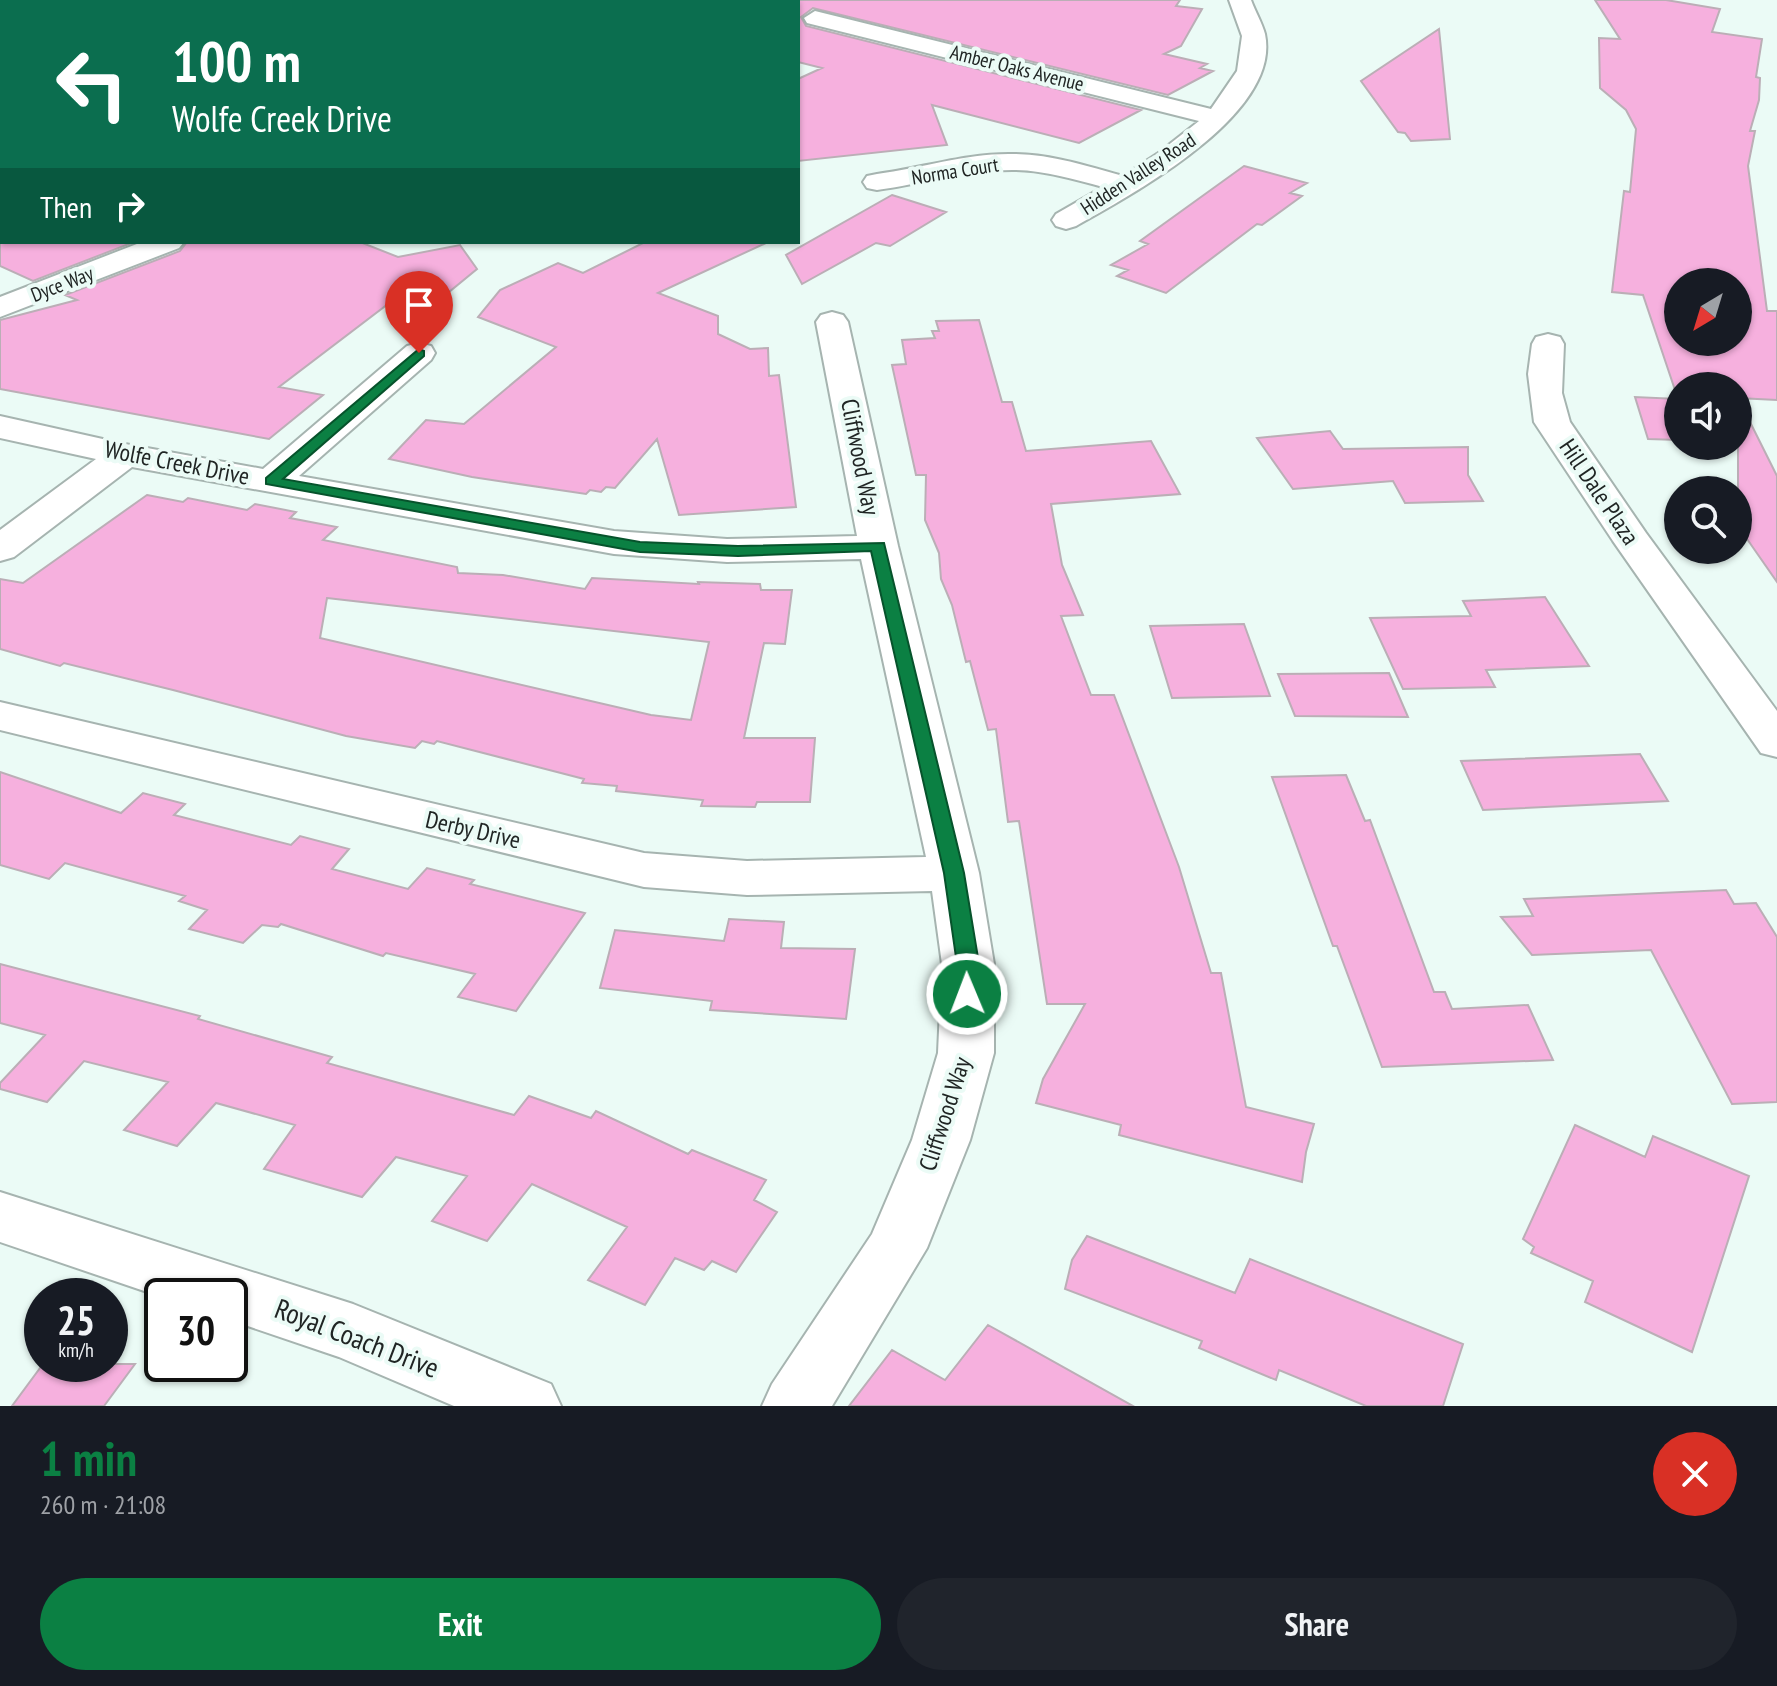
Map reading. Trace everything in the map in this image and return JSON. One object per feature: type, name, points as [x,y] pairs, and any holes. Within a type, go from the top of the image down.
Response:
[{"type":"street","name":"Hidden Valley Road","points":[[1066,220],[1190,144],[1218,118],[1238,93],[1249,70],[1253,46],[1251,25],[1240,0]]},
{"type":"street","points":[[807,22],[849,5]]},
{"type":"street","name":"Amber Oaks Avenue","points":[[807,22],[1218,118]]},
{"type":"street","name":"Norma Court","points":[[877,182],[925,176],[970,165],[1012,162],[1058,167],[1126,185]]},
{"type":"street","name":"Dyce Way","points":[[0,308],[164,244]]},
{"type":"street","name":"Cliffwood Way","points":[[795,1406],[896,1248],[941,1140],[966,1053],[968,964],[954,873],[878,546],[832,322]]},
{"type":"street","name":"Hill Dale Plaza","points":[[1548,344],[1542,379],[1552,422],[1632,541],[1777,743]]},
{"type":"street","points":[[271,481],[419,353]]},
{"type":"street","name":"Wolfe Creek Drive","points":[[0,427],[125,455],[640,547],[738,551],[878,546]]},
{"type":"street","points":[[0,549],[125,455]]},
{"type":"street","name":"Derby Drive","points":[[0,716],[644,870],[747,878],[954,873]]},
{"type":"street","name":"Royal Coach Drive","points":[[0,1217],[353,1333],[528,1406]]},
{"type":"building","points":[[800,0],[1180,0],[1176,6],[1202,9],[1181,46],[1164,54],[1207,64],[1200,68],[1213,71],[1168,95],[813,8],[801,17],[806,26],[1141,110],[1079,143],[932,105],[947,145],[800,161],[800,78],[822,68],[800,62]]},
{"type":"building","points":[[1595,0],[1666,0],[1720,9],[1712,32],[1762,39],[1756,77],[1760,78],[1759,100],[1750,131],[1755,131],[1748,166],[1767,311],[1777,311],[1777,400],[1752,399],[1752,372],[1669,372],[1643,295],[1612,292],[1624,191],[1630,192],[1636,129],[1626,110],[1600,88],[1599,38],[1620,39]]},
{"type":"building","points":[[1439,29],[1450,139],[1411,141],[1405,133],[1398,132],[1361,81]]},
{"type":"building","points":[[1244,166],[1307,183],[1290,193],[1302,196],[1262,225],[1257,224],[1166,293],[1117,276],[1128,270],[1111,265],[1148,244],[1140,241]]},
{"type":"building","points":[[892,195],[946,212],[890,246],[876,243],[802,284],[786,255]]},
{"type":"building","points":[[0,244],[129,244],[33,281],[0,266]]},
{"type":"building","points":[[185,244],[365,244],[398,257],[460,245],[477,269],[438,301],[425,296],[388,304],[279,387],[323,395],[269,439],[0,389],[0,320],[77,300],[65,295],[180,251]]},
{"type":"building","points":[[641,244],[764,244],[658,293],[718,316],[718,334],[750,349],[768,348],[769,376],[779,375],[796,507],[679,515],[657,439],[615,488],[606,487],[601,492],[590,490],[586,494],[472,477],[389,459],[426,420],[464,424],[556,347],[478,317],[500,290],[558,263],[583,273]]},
{"type":"building","points":[[979,320],[1002,402],[1012,402],[1026,451],[1151,441],[1180,494],[1051,504],[1062,565],[1083,615],[1061,616],[1091,695],[1114,695],[1179,867],[1211,973],[1221,973],[1246,1107],[1314,1124],[1302,1182],[1119,1135],[1121,1125],[1036,1103],[1043,1079],[1085,1004],[1047,1004],[1019,821],[1008,822],[996,729],[988,730],[970,661],[966,662],[952,605],[941,579],[939,553],[925,520],[926,475],[916,475],[892,365],[906,364],[902,340],[935,338],[932,331],[939,331],[936,321]]},
{"type":"building","points":[[1635,397],[1664,398],[1664,440],[1648,439]]},
{"type":"building","points":[[1752,426],[1777,476],[1777,582],[1752,546],[1752,476],[1738,476],[1738,460],[1752,460]]},
{"type":"building","points":[[1330,431],[1343,449],[1468,447],[1468,475],[1483,501],[1405,503],[1393,481],[1293,489],[1257,438]]},
{"type":"building","points":[[147,495],[183,502],[188,498],[247,510],[255,504],[296,512],[290,518],[337,527],[323,540],[457,567],[458,573],[503,575],[585,589],[592,578],[760,584],[761,590],[792,590],[785,644],[764,643],[744,738],[815,738],[810,802],[757,802],[755,807],[701,806],[703,800],[616,791],[617,786],[582,783],[584,779],[437,741],[434,744],[422,741],[415,748],[346,736],[64,663],[60,666],[0,649],[0,579],[23,583]],"holes":[[[327,598],[709,642],[691,720],[651,715],[320,638]]]},
{"type":"building","points":[[1545,597],[1589,666],[1486,670],[1495,687],[1403,689],[1370,618],[1471,616],[1463,601]]},
{"type":"building","points":[[1244,624],[1270,696],[1172,698],[1150,626]]},
{"type":"building","points":[[1389,673],[1408,717],[1295,716],[1278,674]]},
{"type":"building","points":[[1640,754],[1668,801],[1483,810],[1461,761]]},
{"type":"building","points":[[0,772],[121,813],[143,793],[185,804],[174,815],[291,845],[300,836],[349,849],[332,869],[408,889],[427,868],[474,880],[470,884],[585,913],[516,1011],[458,997],[475,974],[386,953],[383,956],[281,924],[278,927],[262,925],[243,943],[189,929],[207,910],[179,901],[185,896],[65,863],[49,879],[0,865]]},
{"type":"building","points":[[1346,775],[1365,821],[1370,820],[1434,992],[1445,992],[1452,1009],[1528,1005],[1553,1060],[1382,1067],[1337,946],[1333,946],[1272,777]]},
{"type":"building","points":[[1726,890],[1734,904],[1756,903],[1777,937],[1777,1102],[1732,1104],[1651,950],[1532,955],[1501,917],[1533,916],[1524,899]]},
{"type":"building","points":[[729,919],[784,922],[781,948],[855,949],[846,1019],[710,1010],[712,1001],[600,988],[615,930],[724,941]]},
{"type":"building","points":[[0,964],[200,1016],[198,1019],[332,1057],[327,1063],[514,1115],[529,1096],[591,1118],[596,1111],[688,1154],[692,1150],[766,1180],[754,1200],[777,1212],[736,1272],[712,1261],[704,1270],[675,1258],[645,1305],[588,1280],[627,1227],[532,1184],[487,1241],[432,1221],[467,1176],[396,1157],[362,1197],[264,1169],[295,1125],[216,1103],[177,1146],[124,1130],[168,1082],[84,1061],[47,1102],[0,1089],[0,1083],[45,1035],[0,1023]]},
{"type":"building","points":[[1575,1125],[1645,1157],[1653,1136],[1749,1176],[1692,1352],[1585,1302],[1593,1281],[1531,1253],[1534,1247],[1523,1239]]},
{"type":"building","points":[[1087,1236],[1235,1293],[1250,1259],[1463,1344],[1443,1406],[1366,1406],[1279,1370],[1276,1380],[1199,1348],[1202,1341],[1065,1289],[1072,1260]]},
{"type":"building","points":[[988,1325],[1133,1406],[849,1406],[892,1350],[945,1380]]},
{"type":"building","points":[[30,1382],[122,1382],[104,1406],[12,1406]]},
{"type":"route","points":[[419,353],[271,481],[576,538],[640,547],[738,551],[878,546],[954,873],[968,964],[967,994]]}]
